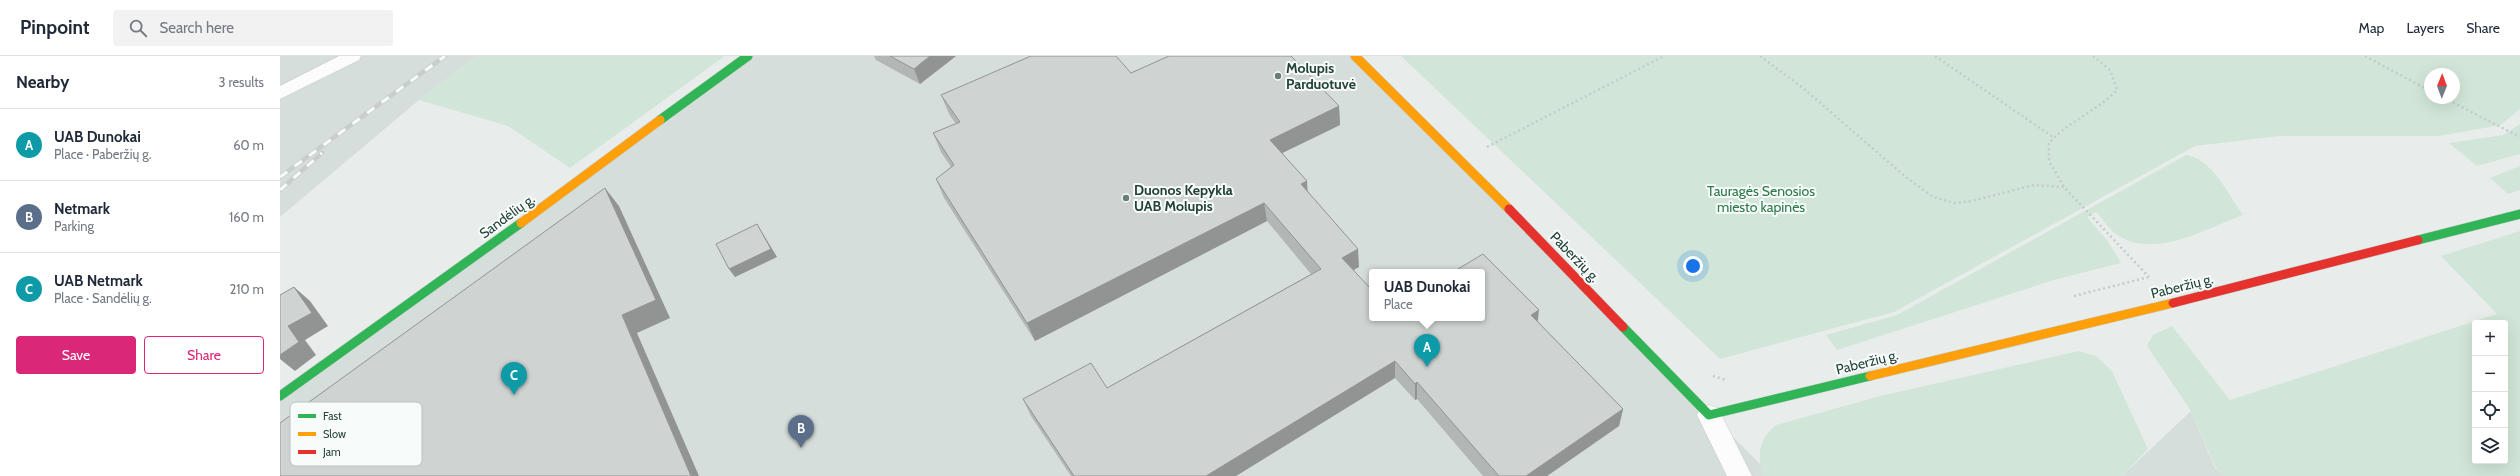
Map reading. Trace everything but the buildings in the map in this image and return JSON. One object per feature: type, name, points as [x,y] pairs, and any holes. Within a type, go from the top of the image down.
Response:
[{"type":"street","name":"Sandėlių g.","points":[[280,396],[572,186],[748,56]]},
{"type":"street","name":"Paberžių g.","points":[[1355,56],[1461,160],[1710,415],[2171,303],[2520,214]]},
{"type":"street","points":[[1710,415],[1740,476]]},
{"type":"lane","points":[[280,93],[353,56]]},
{"type":"path","points":[[1461,160],[1664,56]]},
{"type":"path","points":[[1760,56],[1803,88],[1907,178],[1933,196],[1954,203],[1972,201],[2034,184],[2064,187]]},
{"type":"path","points":[[1935,56],[2053,137]]},
{"type":"path","points":[[2093,56],[2111,71],[2117,90],[2108,101],[2053,137],[2049,143],[2049,161],[2064,187],[2149,277],[2171,303]]},
{"type":"path","points":[[2365,56],[2424,87]]},
{"type":"path","points":[[2456,104],[2520,137]]},
{"type":"path","points":[[2072,297],[2149,277]]},
{"type":"path","points":[[1709,374],[1722,380],[1730,380]]},
{"type":"shaded area","points":[[280,56],[477,56],[419,100],[280,217]]},
{"type":"shaded area","points":[[748,56],[1355,56],[1761,465],[1763,476],[280,476],[280,396]]},
{"type":"shaded area","points":[[2191,411],[2215,468],[2226,476],[2122,476]]},
{"type":"green space","points":[[477,56],[725,56],[570,168],[508,126],[419,100]]},
{"type":"green space","name":"Tauragės Senosios miesto kapinės","points":[[1401,56],[2520,56],[2520,109],[2501,125],[2439,136],[2280,136],[2195,146],[1894,312],[1720,359]]},
{"type":"green space","points":[[2520,124],[2520,154],[2477,166],[2449,143],[2503,135]]},
{"type":"green space","points":[[2186,155],[2204,163],[2212,170],[2226,188],[2243,215],[2182,239],[2165,243],[2149,244],[2134,242],[2119,236],[2096,212],[2087,217],[2107,240],[2121,263],[2054,280],[1837,350],[1826,335],[1897,315]]},
{"type":"green space","points":[[2520,166],[2520,190],[2508,194],[2490,178]]},
{"type":"green space","points":[[2520,231],[2520,476],[2226,476],[2216,468],[2191,411],[2147,346],[2153,335],[2172,326],[2230,400],[2472,322],[2472,464],[2508,464],[2508,320],[2478,320],[2497,314],[2441,256]]},
{"type":"green space","points":[[2079,351],[2096,356],[2112,371],[2148,449],[2122,476],[1763,476],[1760,461],[1760,448],[1766,436],[1776,425],[1880,396]]},
{"type":"railway","points":[[280,177],[445,56]]},
{"type":"railway","points":[[280,190],[322,153]]},
{"type":"traffic: fast","points":[[660,120],[748,56]]},
{"type":"traffic: fast","points":[[2418,240],[2520,214]]},
{"type":"traffic: fast","points":[[280,396],[521,223]]},
{"type":"traffic: fast","points":[[1623,327],[1709,415],[1870,376]]},
{"type":"traffic: slow","points":[[1355,56],[1509,209]]},
{"type":"traffic: slow","points":[[521,223],[660,120]]},
{"type":"traffic: slow","points":[[1870,376],[2173,303]]},
{"type":"traffic: jam","points":[[1509,209],[1623,327]]},
{"type":"traffic: jam","points":[[2173,303],[2418,240]]},
{"type":"place","name":"Molupis Parduotuvė","points":[[1278,76]]},
{"type":"place","name":"Duonos Kepykla UAB Molupis","points":[[1126,198]]},
{"type":"place","name":"UAB Dunokai","points":[[1427,367]]},
{"type":"place","name":"UAB Netmark","points":[[514,395]]},
{"type":"place","name":"Netmark","points":[[801,448]]}]
